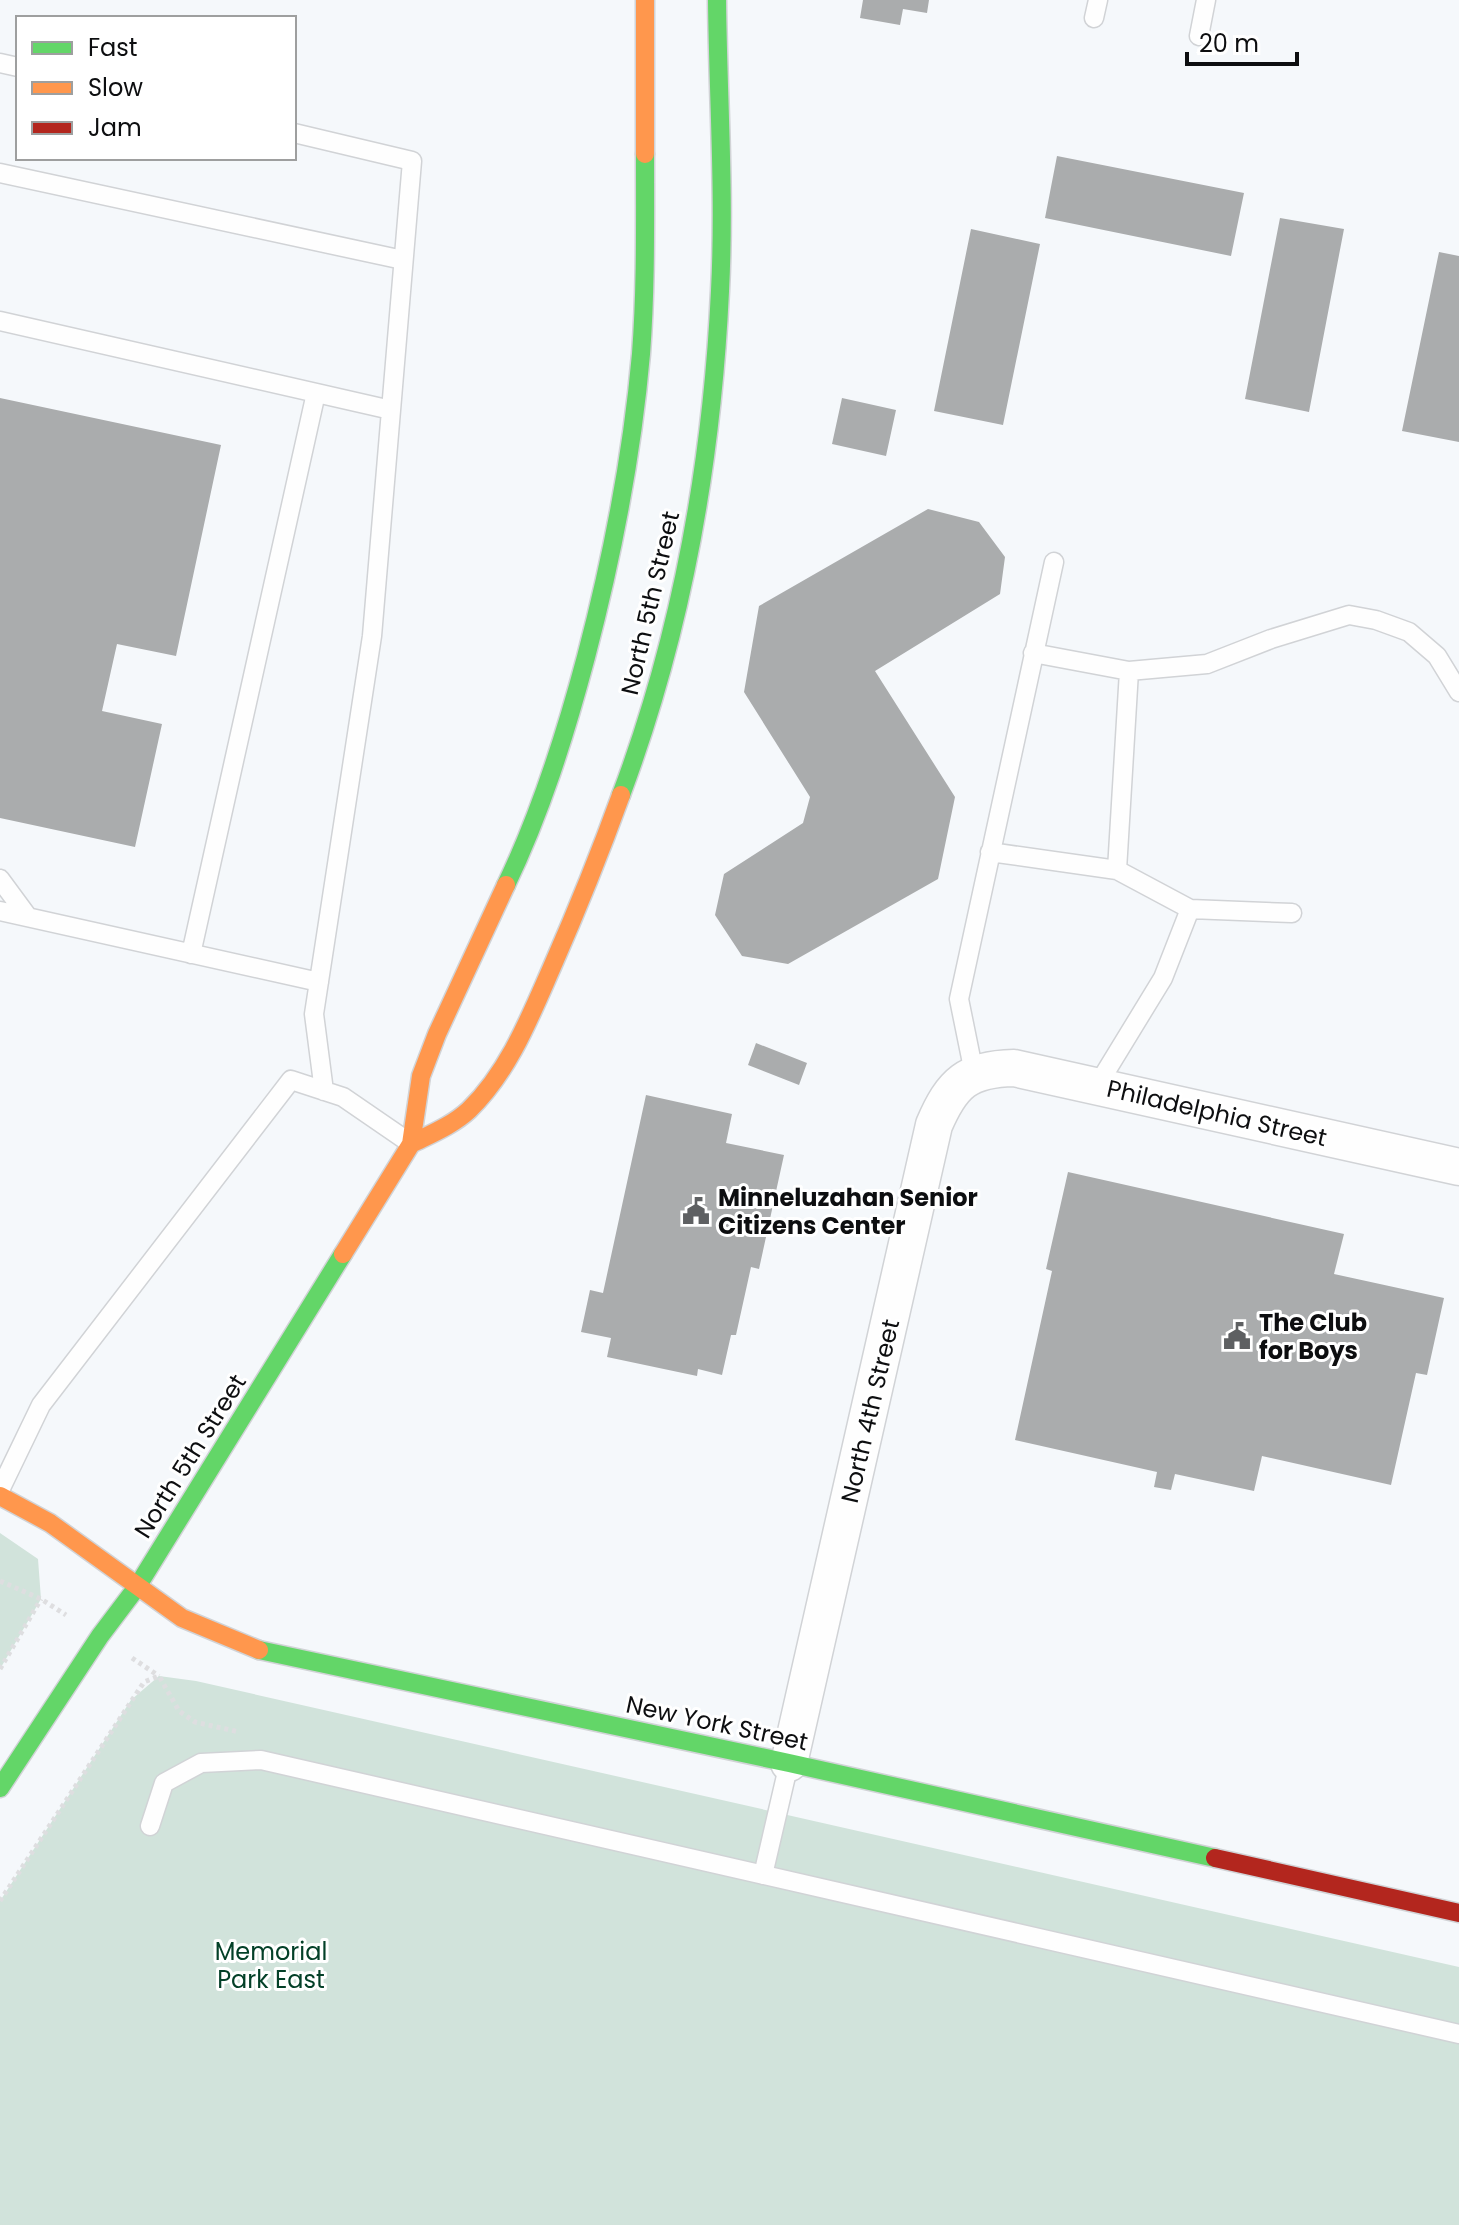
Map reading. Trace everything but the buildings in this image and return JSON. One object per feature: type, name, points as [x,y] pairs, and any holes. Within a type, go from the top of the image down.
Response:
[{"type":"main road","name":"North 5th Street","points":[[0,1788],[100,1636],[137,1587],[411,1144],[421,1076],[437,1034],[514,869],[546,792],[567,727],[609,570],[632,439],[641,352],[646,213],[645,0]]},
{"type":"main road","name":"North 5th Street","points":[[411,1144],[444,1128],[469,1111],[496,1079],[530,1015],[616,817],[661,668],[697,512],[715,357],[720,228],[717,0]]},
{"type":"main road","name":"New York Street","points":[[0,1493],[50,1523],[182,1618],[258,1650],[789,1763],[1459,1913]]},
{"type":"street","name":"Philadelphia Street","points":[[974,1073],[992,1068],[1014,1068],[1459,1167]]},
{"type":"street","name":"North 4th Street","points":[[789,1763],[934,1125],[957,1084],[974,1073]]},
{"type":"lane","points":[[1199,36],[1206,0]]},
{"type":"lane","points":[[296,133],[412,161],[372,636],[314,1014],[324,1091]]},
{"type":"lane","points":[[0,173],[403,260]]},
{"type":"lane","points":[[0,321],[391,410]]},
{"type":"lane","points":[[191,954],[316,393]]},
{"type":"lane","points":[[974,1073],[959,999],[1054,562]]},
{"type":"lane","points":[[1033,653],[1129,671],[1207,664],[1271,639],[1349,615],[1376,620],[1409,632],[1437,656],[1459,692]]},
{"type":"lane","points":[[1117,870],[1129,671]]},
{"type":"lane","points":[[990,852],[1117,870],[1190,909],[1292,913]]},
{"type":"lane","points":[[0,879],[28,917]]},
{"type":"lane","points":[[1097,1086],[1163,978],[1190,909]]},
{"type":"lane","points":[[0,911],[319,982]]},
{"type":"lane","points":[[0,1493],[41,1405],[291,1080],[343,1097],[411,1144]]},
{"type":"lane","points":[[150,1826],[164,1783],[201,1763],[261,1760],[1459,2034]]},
{"type":"lane","points":[[763,1875],[789,1763]]},
{"type":"path","points":[[0,1669],[41,1599]]},
{"type":"green space","points":[[0,1533],[38,1559],[41,1599],[0,1669]]},
{"type":"green space","name":"Memorial Park East","points":[[159,1676],[196,1681],[1459,1967],[1459,2225],[0,2225],[0,1901],[131,1700]]},
{"type":"traffic: fast","points":[[621,795],[661,673],[677,610],[710,419],[721,255],[717,0]]},
{"type":"traffic: fast","points":[[506,885],[541,802],[570,716],[620,507],[641,354],[645,154]]},
{"type":"traffic: fast","points":[[0,1788],[100,1636],[137,1587],[343,1254]]},
{"type":"traffic: fast","points":[[259,1650],[1215,1858]]},
{"type":"traffic: slow","points":[[645,0],[645,154]]},
{"type":"traffic: slow","points":[[411,1144],[449,1125],[469,1110],[507,1061],[561,946],[621,795]]},
{"type":"traffic: slow","points":[[343,1254],[411,1144],[421,1076],[437,1034],[506,885]]},
{"type":"traffic: slow","points":[[0,1496],[50,1523],[182,1618],[259,1650]]},
{"type":"traffic: jam","points":[[1215,1858],[1459,1913]]},
{"type":"place","name":"Minneluzahan Senior Citizens Center","points":[[696,1211]]},
{"type":"place","name":"The Club for Boys","points":[[1237,1336]]}]
